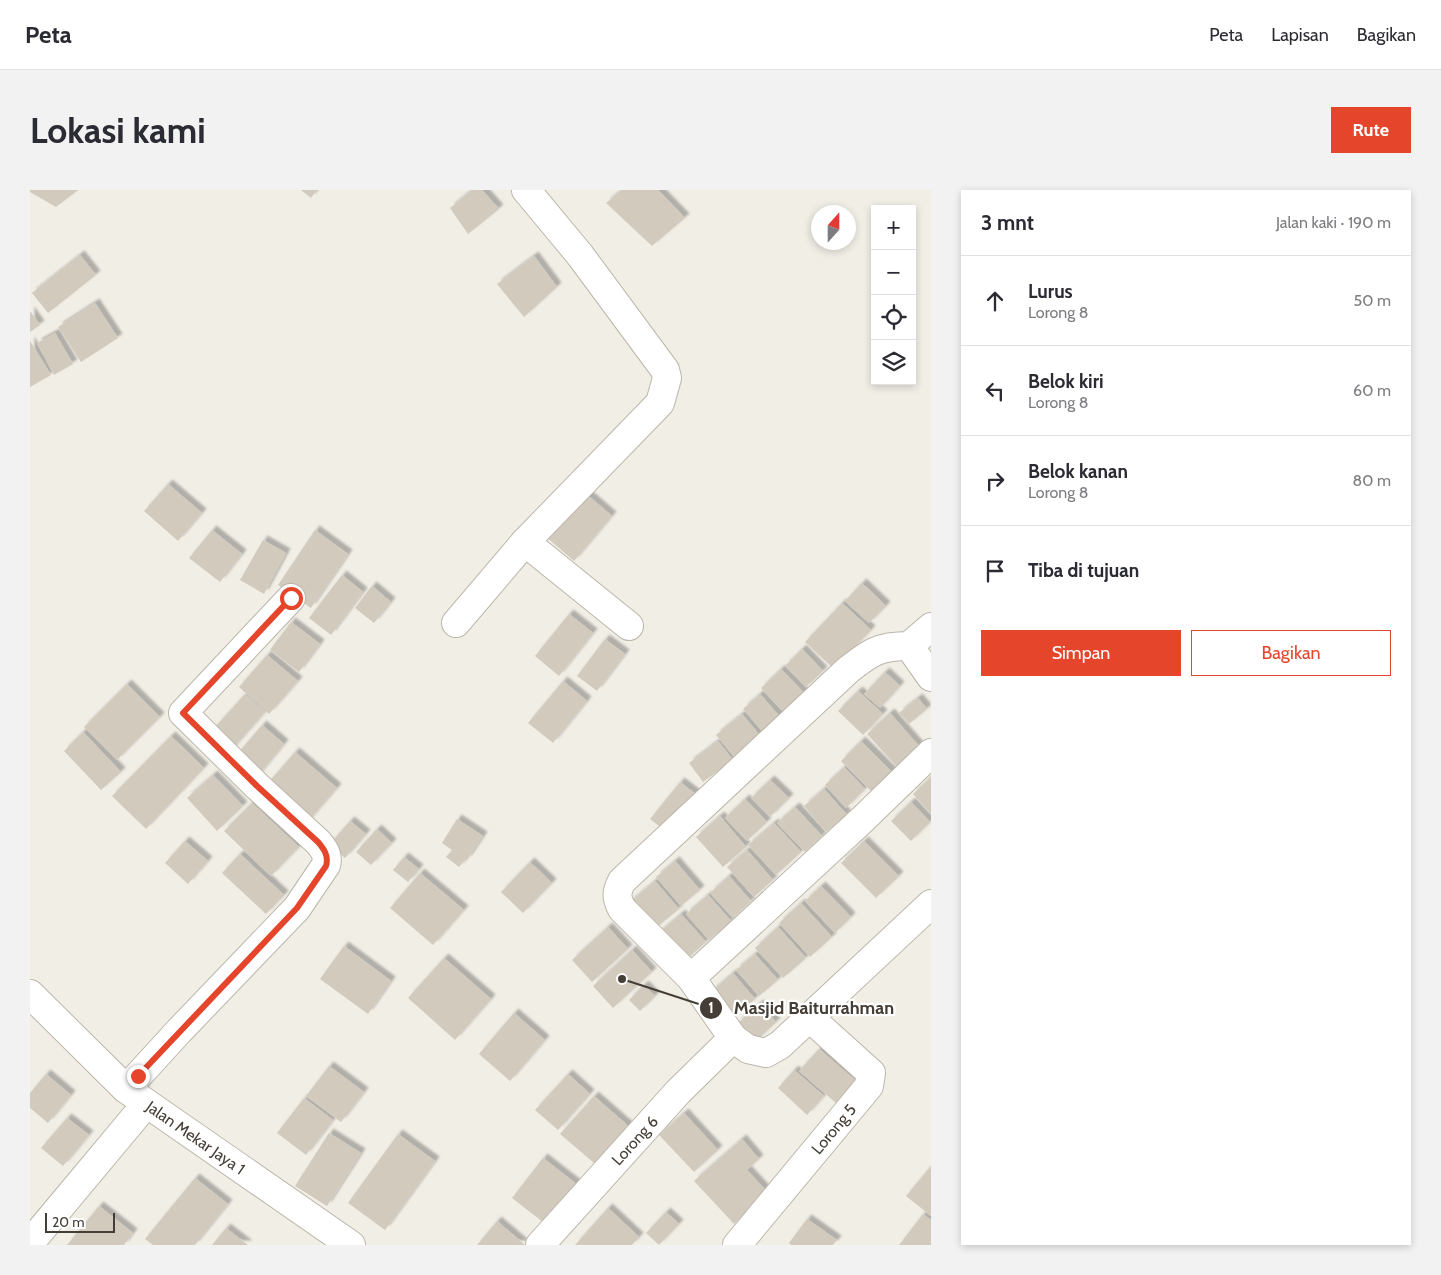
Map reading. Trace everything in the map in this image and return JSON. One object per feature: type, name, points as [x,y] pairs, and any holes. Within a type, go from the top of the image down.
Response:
[{"type":"street","points":[[456,623],[525,542],[660,403],[667,378],[665,370],[580,255],[526,190]]},
{"type":"street","points":[[525,542],[629,626]]},
{"type":"street","points":[[30,1243],[136,1096],[179,1031],[297,908],[326,866],[326,854],[318,842],[257,786],[183,713],[291,598]]},
{"type":"street","points":[[931,627],[909,646],[891,646],[869,654],[848,670],[622,881],[617,891],[616,899],[622,909],[690,978],[733,1038],[748,1048],[766,1053],[780,1046],[931,904]]},
{"type":"street","points":[[909,646],[931,677]]},
{"type":"street","points":[[690,978],[863,819],[931,753]]},
{"type":"street","name":"Jalan Mekar Jaya 1","points":[[30,994],[136,1096],[351,1245]]},
{"type":"street","name":"Lorong 5","points":[[737,1245],[869,1086],[871,1073],[810,1018]]},
{"type":"street","name":"Lorong 6","points":[[540,1245],[678,1092],[733,1038]]},
{"type":"building","points":[[30,190],[78,190],[56,207],[30,192]]},
{"type":"building","points":[[301,190],[317,190],[311,198]]},
{"type":"building","points":[[472,190],[482,190],[499,209],[468,234],[450,208]]},
{"type":"building","points":[[622,190],[658,190],[685,218],[652,246],[606,203]]},
{"type":"building","points":[[80,255],[96,275],[48,313],[32,293]]},
{"type":"building","points":[[534,256],[557,287],[524,317],[497,284]]},
{"type":"building","points":[[95,303],[118,338],[81,362],[58,327]]},
{"type":"building","points":[[30,311],[40,325],[30,332]]},
{"type":"building","points":[[55,333],[73,364],[54,375],[37,343]]},
{"type":"building","points":[[30,341],[51,375],[30,387]]},
{"type":"building","points":[[168,484],[202,513],[178,541],[144,511]]},
{"type":"building","points":[[584,492],[612,516],[574,561],[545,536]]},
{"type":"building","points":[[212,530],[242,554],[220,582],[189,558]]},
{"type":"building","points":[[315,530],[348,554],[311,608],[278,585]]},
{"type":"building","points":[[263,540],[286,553],[264,594],[240,580]]},
{"type":"building","points":[[342,575],[363,592],[331,635],[309,618]]},
{"type":"building","points":[[862,583],[886,606],[869,623],[845,601]]},
{"type":"building","points":[[372,586],[391,602],[374,623],[355,608]]},
{"type":"building","points":[[842,603],[871,630],[834,669],[805,642]]},
{"type":"building","points":[[569,614],[593,633],[559,676],[535,656]]},
{"type":"building","points":[[291,622],[320,644],[299,672],[270,650]]},
{"type":"building","points":[[605,639],[625,654],[597,691],[577,676]]},
{"type":"building","points":[[802,649],[823,671],[806,687],[785,666]]},
{"type":"building","points":[[267,655],[298,681],[269,714],[239,687]]},
{"type":"building","points":[[781,669],[806,695],[786,714],[761,688]]},
{"type":"building","points":[[885,672],[900,686],[880,708],[864,694]]},
{"type":"building","points":[[563,681],[587,701],[553,743],[528,723]]},
{"type":"building","points":[[127,684],[160,717],[117,760],[84,727]]},
{"type":"building","points":[[858,691],[883,714],[863,735],[838,711]]},
{"type":"building","points":[[245,694],[265,712],[228,754],[208,735]]},
{"type":"building","points":[[760,694],[781,718],[764,733],[743,709]]},
{"type":"building","points":[[918,698],[927,709],[909,724],[899,713]]},
{"type":"building","points":[[890,713],[919,746],[897,767],[867,734]]},
{"type":"building","points":[[742,714],[762,738],[736,759],[716,735]]},
{"type":"building","points":[[262,725],[284,744],[258,776],[235,757]]},
{"type":"building","points":[[83,732],[121,772],[101,790],[64,751]]},
{"type":"building","points":[[171,736],[204,768],[146,829],[112,796]]},
{"type":"building","points":[[718,741],[733,760],[703,782],[689,763]]},
{"type":"building","points":[[861,741],[895,775],[875,795],[841,761]]},
{"type":"building","points":[[295,752],[337,788],[305,825],[263,789]]},
{"type":"building","points":[[844,767],[865,789],[846,808],[825,785]]},
{"type":"building","points":[[213,775],[243,806],[217,831],[187,798]]},
{"type":"building","points":[[931,777],[931,814],[913,794]]},
{"type":"building","points":[[770,780],[789,798],[770,817],[751,798]]},
{"type":"building","points":[[680,782],[697,795],[668,833],[650,819]]},
{"type":"building","points":[[824,789],[847,815],[826,832],[804,806]]},
{"type":"building","points":[[745,799],[767,822],[747,841],[725,818]]},
{"type":"building","points":[[911,802],[930,822],[911,841],[891,821]]},
{"type":"building","points":[[252,803],[299,847],[271,876],[224,831]]},
{"type":"building","points":[[795,807],[822,836],[805,852],[777,823]]},
{"type":"building","points":[[720,816],[746,847],[723,867],[696,837]]},
{"type":"building","points":[[457,819],[483,836],[467,860],[458,854],[465,860],[459,867],[446,857],[452,850],[442,843]]},
{"type":"building","points":[[350,821],[366,834],[345,858],[329,845]]},
{"type":"building","points":[[774,823],[801,852],[776,875],[748,845]]},
{"type":"building","points":[[377,829],[392,843],[371,865],[356,852]]},
{"type":"building","points":[[185,841],[208,861],[188,884],[165,863]]},
{"type":"building","points":[[864,841],[899,876],[876,898],[841,863]]},
{"type":"building","points":[[747,850],[773,880],[754,897],[727,867]]},
{"type":"building","points":[[240,854],[284,895],[266,914],[222,873]]},
{"type":"building","points":[[404,857],[419,869],[408,882],[393,870]]},
{"type":"building","points":[[675,861],[700,890],[681,906],[656,877]]},
{"type":"building","points":[[530,862],[552,883],[523,913],[501,892]]},
{"type":"building","points":[[420,873],[464,910],[433,945],[390,908]]},
{"type":"building","points":[[729,876],[751,901],[733,918],[710,893]]},
{"type":"building","points":[[655,881],[679,909],[652,931],[629,903]]},
{"type":"building","points":[[821,886],[851,917],[835,933],[805,901]]},
{"type":"building","points":[[708,895],[731,921],[709,940],[686,914]]},
{"type":"building","points":[[801,903],[832,937],[810,957],[779,923]]},
{"type":"building","points":[[681,914],[706,942],[680,965],[655,936]]},
{"type":"building","points":[[608,927],[628,949],[592,982],[572,960]]},
{"type":"building","points":[[778,927],[806,958],[783,978],[755,948]]},
{"type":"building","points":[[344,946],[391,981],[368,1014],[320,979]]},
{"type":"building","points":[[632,950],[652,972],[613,1008],[593,986]]},
{"type":"building","points":[[755,954],[778,980],[759,996],[736,970]]},
{"type":"building","points":[[444,958],[491,999],[455,1040],[408,998]]},
{"type":"building","points":[[733,973],[755,999],[733,1018],[711,992]]},
{"type":"building","points":[[644,985],[655,996],[640,1011],[629,1000]]},
{"type":"building","points":[[759,1004],[776,1022],[754,1043],[737,1024]]},
{"type":"building","points":[[514,1013],[545,1040],[510,1081],[479,1054]]},
{"type":"building","points":[[819,1049],[863,1087],[843,1109],[799,1071]]},
{"type":"building","points":[[329,1066],[364,1092],[341,1122],[306,1096]]},
{"type":"building","points":[[794,1070],[824,1096],[807,1115],[778,1088]]},
{"type":"building","points":[[46,1074],[71,1095],[48,1123],[30,1108],[30,1093]]},
{"type":"building","points":[[568,1074],[590,1094],[558,1130],[535,1110]]},
{"type":"building","points":[[594,1096],[634,1131],[600,1168],[560,1134]]},
{"type":"building","points":[[304,1098],[333,1120],[306,1155],[277,1133]]},
{"type":"building","points":[[684,1113],[718,1150],[694,1172],[659,1135]]},
{"type":"building","points":[[67,1118],[89,1135],[63,1166],[41,1148]]},
{"type":"building","points":[[329,1133],[361,1153],[327,1206],[295,1186]]},
{"type":"building","points":[[398,1134],[435,1161],[385,1230],[348,1203]]},
{"type":"building","points":[[742,1139],[759,1159],[747,1170],[768,1193],[734,1224],[694,1181]]},
{"type":"building","points":[[543,1158],[579,1186],[548,1226],[512,1198]]},
{"type":"building","points":[[931,1166],[931,1216],[906,1196]]},
{"type":"building","points":[[195,1178],[228,1204],[195,1245],[153,1245],[145,1239]]},
{"type":"building","points":[[99,1206],[133,1233],[124,1245],[67,1245]]},
{"type":"building","points":[[608,1208],[639,1237],[632,1245],[575,1245]]},
{"type":"building","points":[[666,1212],[679,1224],[659,1245],[646,1233]]},
{"type":"building","points":[[923,1214],[931,1220],[931,1245],[899,1245]]},
{"type":"building","points":[[807,1219],[837,1240],[833,1245],[791,1245],[789,1243]]},
{"type":"building","points":[[497,1221],[525,1245],[477,1245]]},
{"type":"building","points":[[226,1228],[248,1245],[212,1245]]},
{"type":"place","name":"Masjid Baiturrahman","points":[[622,979]]},
{"type":"route","points":[[138,1076],[297,908],[326,866],[326,854],[318,842],[257,786],[183,713],[291,598]]}]
